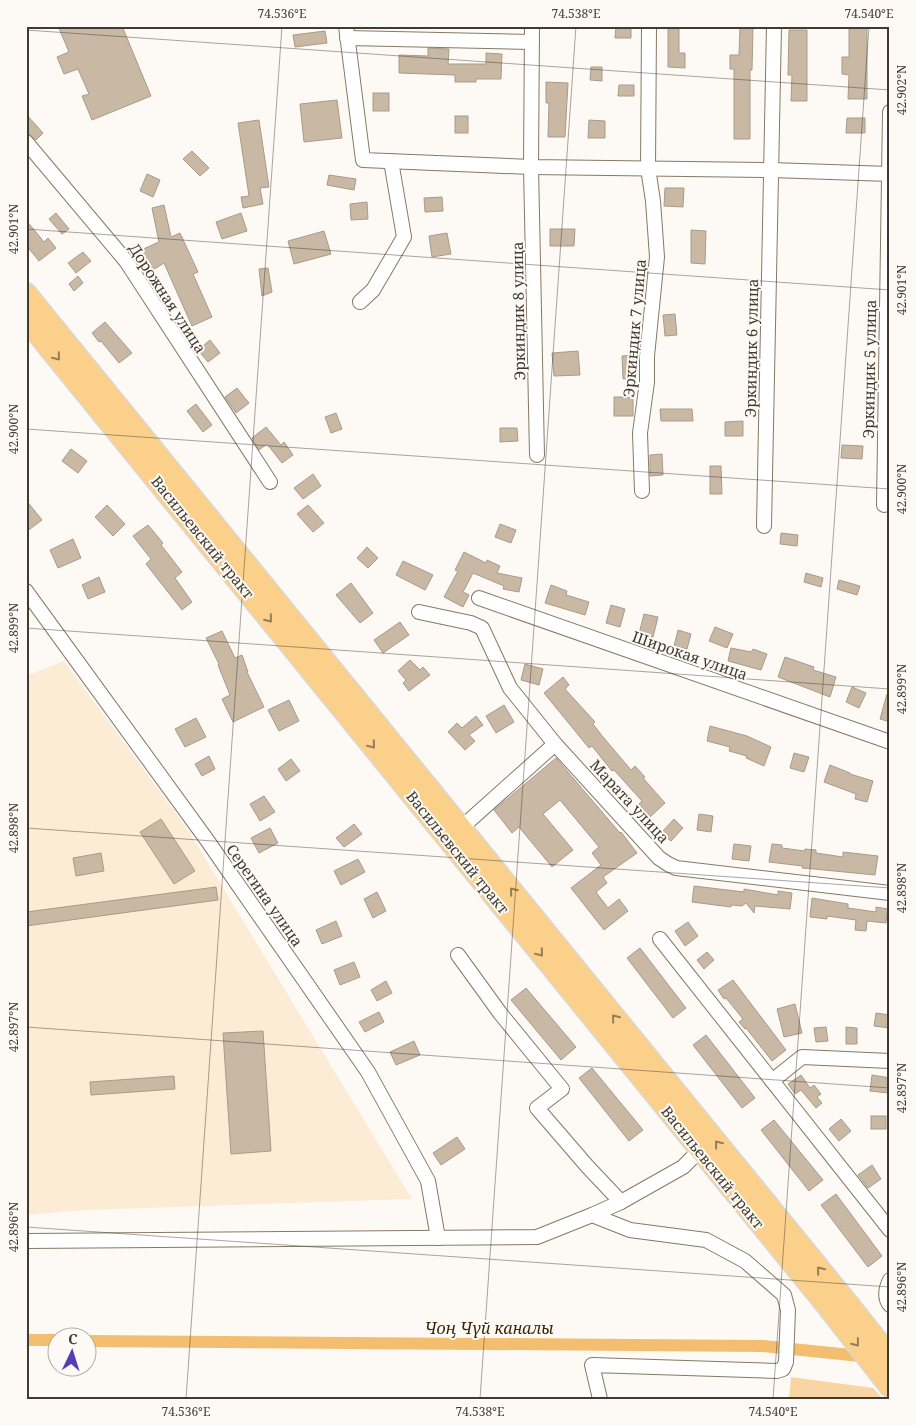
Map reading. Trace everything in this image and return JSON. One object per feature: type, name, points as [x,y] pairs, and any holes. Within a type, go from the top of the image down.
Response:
[{"type":"main road","name":"Васильевский тракт","points":[[26,294],[890,1357]]},
{"type":"main road","name":"Васильевский тракт","points":[[29,329],[826,1304],[890,1386]]},
{"type":"street","name":"Эркиндик 8 улица","points":[[532,26],[531,167],[537,455]]},
{"type":"street","name":"Эркиндик 7 улица","points":[[642,491],[640,433],[647,382],[647,356],[657,257],[654,201],[648,168],[649,26]]},
{"type":"street","name":"Эркиндик 6 улица","points":[[764,526],[774,26]]},
{"type":"street","points":[[532,42],[346,32],[363,160],[531,167],[771,170],[889,174]]},
{"type":"street","name":"Эркиндик 5 улица","points":[[884,505],[890,112]]},
{"type":"street","name":"Дорожная улица","points":[[26,142],[126,260],[270,482]]},
{"type":"street","points":[[360,302],[373,290],[404,237],[390,161]]},
{"type":"street","name":"Серегина улица","points":[[26,591],[207,840],[368,1072],[428,1181],[438,1238]]},
{"type":"street","name":"Широкая улица","points":[[479,598],[890,742]]},
{"type":"street","name":"Марата улица","points":[[419,612],[471,622],[482,628],[510,688],[555,744],[660,858],[668,864],[676,868],[890,893]]},
{"type":"street","points":[[461,828],[555,744]]},
{"type":"street","points":[[660,939],[890,1230]]},
{"type":"street","points":[[458,955],[500,1013],[562,1089],[537,1108],[621,1202]]},
{"type":"street","points":[[772,1082],[802,1057],[890,1061]]},
{"type":"street","points":[[26,1241],[537,1236],[621,1202],[683,1167],[700,1150]]},
{"type":"street","points":[[592,1215],[630,1230],[706,1240],[746,1261],[784,1295],[788,1310],[786,1362],[783,1369],[777,1371],[592,1366],[600,1399]]},
{"type":"street","points":[[890,1280],[886,1289],[887,1302],[890,1305]]},
{"type":"shaded area","points":[[64,661],[186,827],[412,1199],[86,1210],[26,1215],[26,676]]},
{"type":"shaded area","points":[[791,1377],[873,1388],[883,1399],[789,1399]]},
{"type":"building","points":[[58,26],[122,26],[151,96],[92,120],[82,96],[89,94],[78,69],[64,74],[57,57],[69,52]]},
{"type":"building","points":[[616,26],[631,26],[631,38],[615,38]]},
{"type":"building","points":[[849,26],[867,26],[867,99],[848,99],[849,75],[842,74],[842,57],[849,57]]},
{"type":"building","points":[[668,27],[679,27],[679,53],[685,53],[685,68],[668,67]]},
{"type":"building","points":[[740,27],[753,27],[752,70],[750,70],[750,139],[734,139],[734,69],[730,69],[730,55],[739,55]]},
{"type":"building","points":[[789,30],[807,30],[807,101],[791,101],[792,75],[788,75]]},
{"type":"building","points":[[325,31],[327,43],[295,47],[293,35]]},
{"type":"building","points":[[428,48],[449,49],[448,64],[486,64],[486,53],[502,54],[501,79],[476,79],[476,82],[455,82],[455,75],[399,73],[399,55],[428,56]]},
{"type":"building","points":[[591,67],[602,67],[602,81],[590,80]]},
{"type":"building","points":[[546,82],[568,83],[565,137],[548,137],[549,103],[546,103]]},
{"type":"building","points":[[619,85],[634,85],[634,96],[618,96]]},
{"type":"building","points":[[373,93],[389,93],[389,111],[373,111]]},
{"type":"building","points":[[337,100],[342,138],[304,142],[300,104]]},
{"type":"building","points":[[26,114],[43,133],[36,140],[26,133]]},
{"type":"building","points":[[455,116],[468,116],[468,133],[455,133]]},
{"type":"building","points":[[847,118],[865,118],[865,133],[846,133]]},
{"type":"building","points":[[259,120],[269,187],[260,188],[263,204],[243,208],[241,197],[249,196],[238,123]]},
{"type":"building","points":[[589,120],[605,121],[605,138],[588,138]]},
{"type":"building","points":[[192,151],[209,168],[200,176],[183,159]]},
{"type":"building","points":[[147,174],[160,180],[153,197],[140,191]]},
{"type":"building","points":[[329,175],[356,179],[354,190],[327,185]]},
{"type":"building","points":[[665,188],[684,188],[683,207],[664,206]]},
{"type":"building","points":[[442,197],[443,211],[425,212],[424,198]]},
{"type":"building","points":[[367,202],[368,219],[351,220],[350,204]]},
{"type":"building","points":[[164,205],[171,237],[180,233],[198,272],[193,274],[212,317],[192,326],[164,263],[145,275],[129,251],[138,246],[141,250],[159,242],[152,208]]},
{"type":"building","points":[[56,213],[69,229],[62,234],[49,219]]},
{"type":"building","points":[[241,213],[247,231],[222,239],[216,222]]},
{"type":"building","points":[[26,220],[44,242],[48,238],[56,248],[39,261],[26,245]]},
{"type":"building","points":[[550,229],[575,229],[574,246],[550,246]]},
{"type":"building","points":[[691,230],[706,231],[705,264],[691,263]]},
{"type":"building","points":[[324,231],[331,254],[294,264],[288,241]]},
{"type":"building","points":[[447,233],[451,254],[432,257],[429,236]]},
{"type":"building","points":[[83,252],[91,261],[76,273],[68,263]]},
{"type":"building","points":[[268,268],[272,292],[262,296],[259,269]]},
{"type":"building","points":[[78,276],[83,283],[74,291],[69,284]]},
{"type":"building","points":[[675,314],[677,335],[665,336],[663,315]]},
{"type":"building","points":[[105,322],[132,353],[119,363],[92,333]]},
{"type":"building","points":[[210,340],[220,353],[208,362],[198,350]]},
{"type":"building","points":[[578,351],[580,375],[554,376],[552,353]]},
{"type":"building","points":[[634,355],[635,378],[623,379],[622,356]]},
{"type":"building","points":[[237,388],[249,403],[236,413],[225,397]]},
{"type":"building","points":[[614,397],[633,397],[633,416],[614,416]]},
{"type":"building","points":[[196,404],[212,425],[203,432],[187,411]]},
{"type":"building","points":[[660,409],[692,409],[693,421],[661,421]]},
{"type":"building","points":[[336,413],[342,429],[331,433],[325,417]]},
{"type":"building","points":[[743,421],[743,436],[725,436],[725,422]]},
{"type":"building","points":[[266,427],[281,445],[284,442],[293,455],[282,463],[267,444],[259,450],[252,438]]},
{"type":"building","points":[[500,428],[517,428],[518,441],[500,442]]},
{"type":"building","points":[[842,445],[863,446],[862,459],[841,458]]},
{"type":"building","points":[[71,449],[87,461],[78,473],[62,461]]},
{"type":"building","points":[[662,454],[663,475],[650,476],[650,455]]},
{"type":"building","points":[[710,466],[721,466],[722,494],[710,494]]},
{"type":"building","points":[[313,474],[321,486],[303,499],[294,488]]},
{"type":"building","points":[[26,500],[42,520],[26,532]]},
{"type":"building","points":[[107,505],[125,524],[113,536],[95,517]]},
{"type":"building","points":[[308,505],[324,523],[313,532],[297,514]]},
{"type":"building","points":[[500,524],[516,530],[511,543],[495,537]]},
{"type":"building","points":[[148,525],[163,543],[161,545],[182,572],[175,578],[192,602],[182,610],[146,564],[151,559],[133,536]]},
{"type":"building","points":[[781,533],[798,535],[797,546],[780,544]]},
{"type":"building","points":[[73,539],[81,558],[58,568],[50,550]]},
{"type":"building","points":[[367,547],[378,558],[368,568],[357,558]]},
{"type":"building","points":[[464,552],[486,563],[487,560],[500,566],[497,573],[522,578],[519,592],[503,589],[504,586],[473,573],[463,592],[469,595],[463,607],[444,597],[458,571],[455,570]]},
{"type":"building","points":[[403,561],[433,575],[425,590],[396,575]]},
{"type":"building","points":[[806,573],[823,578],[821,587],[804,582]]},
{"type":"building","points":[[99,577],[105,592],[88,599],[82,585]]},
{"type":"building","points":[[839,580],[860,586],[857,595],[837,589]]},
{"type":"building","points":[[351,583],[373,613],[360,623],[336,595]]},
{"type":"building","points":[[551,585],[567,591],[566,595],[589,602],[585,615],[545,603]]},
{"type":"building","points":[[611,605],[625,609],[620,627],[606,623]]},
{"type":"building","points":[[644,614],[658,617],[653,637],[639,634]]},
{"type":"building","points":[[400,622],[409,635],[383,653],[374,640]]},
{"type":"building","points":[[715,627],[733,634],[727,648],[709,641]]},
{"type":"building","points":[[678,630],[691,634],[687,649],[674,646]]},
{"type":"building","points":[[222,631],[235,658],[242,655],[247,672],[264,707],[233,722],[222,699],[230,695],[219,664],[206,638]]},
{"type":"building","points":[[731,648],[751,652],[753,649],[767,654],[761,670],[728,661]]},
{"type":"building","points":[[785,657],[814,667],[813,670],[836,677],[830,697],[778,677]]},
{"type":"building","points":[[410,660],[420,670],[423,667],[430,675],[409,691],[403,683],[406,680],[398,671]]},
{"type":"building","points":[[525,664],[543,669],[539,685],[521,680]]},
{"type":"building","points":[[563,677],[569,685],[565,689],[595,722],[593,724],[603,737],[631,770],[635,766],[665,803],[650,817],[639,804],[642,801],[614,770],[612,771],[592,746],[589,748],[544,693]]},
{"type":"building","points":[[852,687],[866,693],[859,708],[846,702]]},
{"type":"building","points":[[887,694],[890,694],[890,722],[880,719]]},
{"type":"building","points":[[289,700],[299,721],[279,731],[268,710]]},
{"type":"building","points":[[504,705],[514,722],[496,733],[486,716]]},
{"type":"building","points":[[476,716],[483,725],[469,735],[475,741],[465,750],[448,732],[457,723],[462,728]]},
{"type":"building","points":[[196,718],[206,737],[185,747],[175,729]]},
{"type":"building","points":[[710,726],[747,736],[771,747],[764,766],[746,758],[747,756],[729,751],[730,747],[707,741]]},
{"type":"building","points":[[794,753],[809,757],[804,772],[790,768]]},
{"type":"building","points":[[209,756],[215,769],[202,776],[195,764]]},
{"type":"building","points":[[556,758],[637,853],[603,877],[607,883],[596,892],[608,908],[619,899],[628,911],[604,930],[571,888],[601,865],[592,853],[599,847],[560,800],[543,814],[573,850],[552,867],[519,827],[512,833],[494,810]]},
{"type":"building","points":[[291,759],[300,771],[286,781],[278,769]]},
{"type":"building","points":[[830,765],[873,781],[867,802],[855,799],[856,794],[824,782]]},
{"type":"building","points":[[264,796],[275,812],[260,821],[250,804]]},
{"type":"building","points":[[699,814],[713,816],[711,832],[697,830]]},
{"type":"building","points":[[161,819],[195,871],[174,884],[140,832]]},
{"type":"building","points":[[674,819],[683,828],[671,841],[661,833]]},
{"type":"building","points":[[354,824],[362,834],[344,847],[336,838]]},
{"type":"building","points":[[270,828],[278,843],[259,853],[251,838]]},
{"type":"building","points":[[734,844],[751,846],[749,861],[732,859]]},
{"type":"building","points":[[772,844],[782,845],[782,848],[805,851],[805,849],[816,850],[816,853],[843,857],[843,852],[878,856],[875,875],[802,868],[803,866],[769,862]]},
{"type":"building","points":[[101,853],[104,871],[76,876],[73,858]]},
{"type":"building","points":[[358,859],[365,872],[341,885],[334,871]]},
{"type":"building","points":[[694,886],[744,892],[744,889],[778,895],[778,891],[792,893],[790,909],[755,906],[754,913],[746,903],[742,906],[731,905],[731,907],[692,902]]},
{"type":"building","points":[[216,887],[218,900],[26,926],[26,912]]},
{"type":"building","points":[[377,892],[386,911],[373,918],[364,899]]},
{"type":"building","points":[[812,898],[848,904],[848,908],[876,912],[876,907],[888,909],[886,923],[867,921],[866,931],[855,930],[856,920],[827,916],[827,919],[810,917]]},
{"type":"building","points":[[336,921],[342,936],[322,944],[316,930]]},
{"type":"building","points":[[688,922],[698,936],[685,946],[675,931]]},
{"type":"building","points":[[640,948],[686,1008],[673,1018],[627,958]]},
{"type":"building","points":[[707,952],[714,960],[704,969],[697,960]]},
{"type":"building","points":[[354,962],[360,977],[340,985],[334,970]]},
{"type":"building","points":[[733,980],[786,1050],[772,1061],[739,1022],[743,1019],[718,990]]},
{"type":"building","points":[[386,981],[392,993],[377,1001],[371,990]]},
{"type":"building","points":[[526,988],[576,1047],[561,1060],[511,1000]]},
{"type":"building","points":[[795,1004],[802,1033],[784,1037],[777,1009]]},
{"type":"building","points":[[379,1012],[384,1022],[365,1032],[359,1022]]},
{"type":"building","points":[[876,1013],[890,1015],[890,1028],[874,1026]]},
{"type":"building","points":[[826,1027],[828,1041],[816,1042],[814,1028]]},
{"type":"building","points":[[846,1027],[857,1028],[857,1044],[846,1044]]},
{"type":"building","points":[[263,1031],[271,1151],[231,1154],[223,1033]]},
{"type":"building","points":[[706,1035],[755,1098],[742,1108],[693,1045]]},
{"type":"building","points":[[414,1041],[420,1055],[396,1065],[390,1052]]},
{"type":"building","points":[[592,1068],[643,1130],[629,1141],[579,1078]]},
{"type":"building","points":[[801,1075],[810,1088],[814,1085],[821,1094],[817,1097],[822,1103],[816,1108],[801,1090],[795,1094],[788,1084]]},
{"type":"building","points":[[872,1075],[890,1078],[888,1093],[870,1091]]},
{"type":"building","points":[[174,1076],[175,1089],[91,1095],[90,1082]]},
{"type":"building","points":[[871,1116],[886,1116],[886,1129],[871,1129]]},
{"type":"building","points":[[841,1119],[851,1131],[839,1141],[829,1129]]},
{"type":"building","points":[[774,1120],[823,1180],[809,1191],[761,1130]]},
{"type":"building","points":[[457,1137],[465,1149],[441,1165],[433,1153]]},
{"type":"building","points":[[872,1165],[881,1179],[868,1188],[858,1175]]},
{"type":"building","points":[[836,1194],[882,1256],[868,1267],[821,1205]]},
{"type":"waterway","name":"Чоң Чүй каналы","points":[[26,1340],[48,1340]]},
{"type":"waterway","name":"Чоң Чүй каналы","points":[[98,1341],[763,1346],[870,1357]]}]
